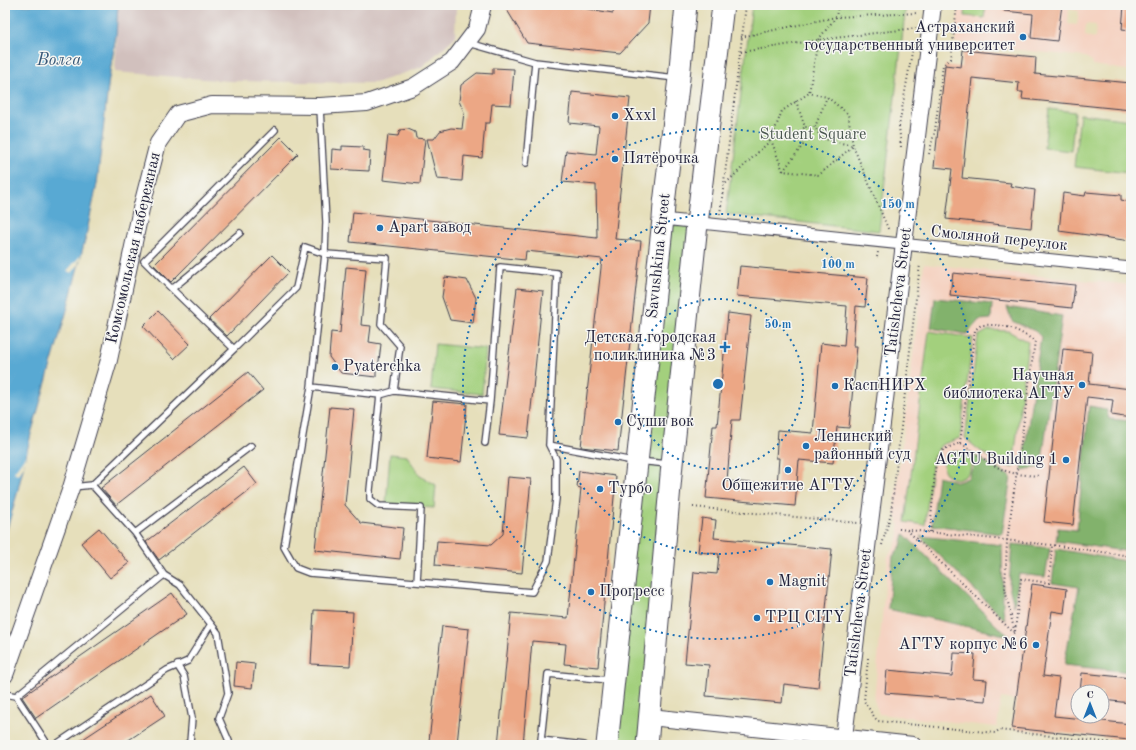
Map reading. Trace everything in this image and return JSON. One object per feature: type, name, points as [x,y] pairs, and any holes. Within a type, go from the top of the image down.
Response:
[{"type":"highway","name":"Savushkina Street","points":[[607,745],[686,5]]},
{"type":"highway","points":[[647,745],[672,464],[697,224],[723,5]]},
{"type":"main road","name":"Комсомольская набережная","points":[[5,675],[71,488],[109,360],[137,260],[158,143],[178,114],[212,104],[320,106],[367,103],[413,87],[452,62],[477,29],[483,5]]},
{"type":"main road","name":"Tatishcheva Street","points":[[844,741],[933,5]]},
{"type":"main road","points":[[650,717],[844,741],[913,745]]},
{"type":"street","name":"Смоляной переулок","points":[[663,219],[697,224],[1131,268]]},
{"type":"lane","points":[[467,43],[535,62],[679,78]]},
{"type":"lane","points":[[526,163],[535,62]]},
{"type":"lane","points":[[320,106],[326,222],[324,254],[311,387],[284,547],[296,568],[309,573],[532,592],[548,561],[556,499],[556,459],[548,445],[557,273],[500,267],[490,401],[485,443]]},
{"type":"lane","points":[[234,349],[224,341],[172,289],[137,260],[275,130]]},
{"type":"lane","points":[[172,289],[240,233]]},
{"type":"lane","points":[[71,488],[92,485],[296,288],[305,247],[324,254],[387,258],[381,324],[400,346],[394,391]]},
{"type":"lane","points":[[311,387],[380,395],[394,391],[490,401]]},
{"type":"lane","points":[[380,395],[370,499],[379,506],[421,508],[417,582]]},
{"type":"lane","points":[[548,445],[638,461],[672,464]]},
{"type":"lane","points":[[135,533],[251,446]]},
{"type":"lane","points":[[92,485],[135,533],[164,575],[180,585],[218,632],[228,693],[219,718],[229,741],[228,745]]},
{"type":"lane","points":[[16,696],[164,575]]},
{"type":"lane","points":[[55,745],[167,670],[188,661],[211,624]]},
{"type":"lane","points":[[177,665],[184,676],[192,718],[190,742],[185,745]]},
{"type":"lane","points":[[584,745],[541,740],[548,674],[614,681]]},
{"type":"lane","points":[[5,694],[16,696],[48,745]]},
{"type":"path","points":[[720,218],[746,5]]},
{"type":"path","points":[[809,93],[818,40],[836,18],[838,5]]},
{"type":"path","points":[[928,158],[935,130],[943,66],[951,59],[957,5]]},
{"type":"path","points":[[741,37],[836,18],[918,13],[917,20]]},
{"type":"path","points":[[741,52],[818,40],[916,28],[899,126],[901,151]]},
{"type":"path","points":[[723,186],[771,140],[782,111],[809,93],[827,97],[848,114],[853,146],[891,236],[892,228]]},
{"type":"path","points":[[814,127],[827,97]]},
{"type":"path","points":[[796,101],[805,127]]},
{"type":"path","points":[[783,171],[803,145],[799,132],[805,127],[814,127]]},
{"type":"path","points":[[814,127],[821,138],[853,146]]},
{"type":"path","points":[[771,140],[783,171]]},
{"type":"path","points":[[783,171],[819,175],[853,146]]},
{"type":"path","points":[[880,550],[891,513],[920,264]]},
{"type":"path","points":[[960,443],[975,330],[981,324],[996,324],[1015,328],[1035,341],[1007,541],[1005,588],[1015,634]]},
{"type":"path","points":[[930,532],[936,460],[944,449],[960,443],[994,465],[1009,472],[1040,476]]},
{"type":"path","points":[[693,507],[859,523]]},
{"type":"path","points":[[899,529],[1052,545],[1131,556]]},
{"type":"path","points":[[906,530],[1015,634]]},
{"type":"path","points":[[1015,634],[1021,579],[1049,583],[1052,545]]},
{"type":"path","points":[[869,653],[864,700],[878,721],[995,733],[999,730],[1129,745]]},
{"type":"shaded area","points":[[118,5],[456,5],[455,37],[422,67],[375,83],[229,81],[115,72]]},
{"type":"shaded area","name":"Астраханский государственный университет","points":[[959,5],[1131,5],[1131,71],[1093,65],[1092,61],[1085,57],[955,43]],"holes":[[[1069,9],[1079,11],[1077,25],[1068,24]],[[1086,24],[1096,25],[1095,38],[1085,36]]]},
{"type":"shaded area","points":[[924,264],[1131,285],[1131,740],[1012,728],[1016,700],[1001,698],[997,727],[879,714],[874,700],[888,556],[895,547],[899,534],[898,520],[894,511]]},
{"type":"green space","name":"Student Square","points":[[752,5],[906,5],[879,231],[726,214]]},
{"type":"green space","points":[[966,5],[986,5],[984,18],[965,16]]},
{"type":"green space","points":[[1049,109],[1075,112],[1071,151],[1044,148]]},
{"type":"green space","points":[[1080,114],[1131,120],[1130,173],[1074,167]]},
{"type":"green space","points":[[667,224],[691,227],[641,745],[608,745]]},
{"type":"green space","points":[[935,298],[992,304],[991,319],[979,320],[967,334],[931,328]]},
{"type":"green space","points":[[1007,307],[1062,316],[1041,467],[1022,470],[1041,337],[1035,331],[1012,321]]},
{"type":"green space","points":[[989,330],[1008,331],[1028,342],[1013,468],[988,456],[965,438],[978,336]]},
{"type":"green space","points":[[929,331],[973,338],[960,438],[941,445],[933,458],[925,525],[905,522]]},
{"type":"green space","points":[[435,344],[486,349],[482,394],[431,389]]},
{"type":"green space","points":[[1089,406],[1106,409],[1109,419],[1131,421],[1131,552],[1056,541],[1058,528],[1077,530]]},
{"type":"green space","points":[[957,451],[963,452],[967,455],[970,459],[970,471],[967,475],[963,478],[957,479],[951,478],[947,475],[944,471],[943,465],[944,459],[947,455],[951,452]]},
{"type":"green space","points":[[967,451],[1011,477],[1002,534],[932,525],[938,476],[958,482],[968,478],[974,465]]},
{"type":"green space","points":[[390,454],[407,456],[420,476],[436,485],[434,508],[386,504]]},
{"type":"green space","points":[[904,534],[1009,636],[888,609],[893,556],[901,546]]},
{"type":"green space","points":[[920,536],[1002,545],[1003,608],[1005,620]]},
{"type":"green space","points":[[1012,544],[1050,548],[1045,577],[1019,574],[1014,606],[1009,586]]},
{"type":"green space","points":[[1056,549],[1131,562],[1131,672],[1064,665],[1079,587],[1052,583]]},
{"type":"water","name":"Волга","points":[[5,5],[118,5],[116,36],[109,78],[97,184],[86,236],[67,310],[31,434],[17,494],[5,536]]},
{"type":"pier","points":[[81,255],[78,265],[72,273],[67,271]]},
{"type":"pier","points":[[26,455],[24,466],[18,474],[14,472]]},
{"type":"building","points":[[504,5],[564,5],[613,13],[614,5],[650,5],[648,23],[620,53],[527,43]]},
{"type":"building","points":[[1005,5],[1062,5],[1057,41],[1031,38],[1033,14],[1004,11]]},
{"type":"building","points":[[1124,5],[1131,5],[1131,30],[1122,29]]},
{"type":"building","points":[[963,50],[1036,57],[1035,74],[1131,83],[1131,110],[1022,99],[1023,92],[1018,92],[1019,83],[972,78],[962,178],[1011,183],[1010,186],[1035,190],[1031,228],[946,219],[952,169],[934,167],[945,65],[961,67]]},
{"type":"building","points":[[493,68],[514,69],[511,105],[492,104],[490,123],[485,123],[482,158],[464,156],[462,181],[437,179],[427,139],[434,139],[440,131],[451,128],[462,129],[464,112],[459,101],[461,85],[477,73],[493,74]]},
{"type":"building","points":[[572,92],[630,98],[615,239],[641,241],[618,451],[581,447],[602,259],[526,251],[525,260],[350,242],[353,212],[597,238],[596,185],[562,182],[566,151],[596,154],[599,126],[569,123]]},
{"type":"building","points":[[408,129],[415,132],[416,138],[425,139],[420,184],[383,180],[388,135],[398,136],[400,130]]},
{"type":"building","points":[[281,137],[298,154],[171,282],[154,265]]},
{"type":"building","points":[[342,146],[363,147],[363,150],[370,151],[369,171],[331,169],[332,149],[342,150]]},
{"type":"building","points":[[1086,192],[1121,195],[1121,200],[1131,202],[1131,241],[1059,231],[1063,193],[1085,196]]},
{"type":"building","points":[[272,255],[289,272],[227,336],[209,319]]},
{"type":"building","points":[[740,266],[868,278],[865,307],[856,306],[853,346],[857,346],[849,428],[837,427],[833,463],[799,460],[795,506],[706,498],[713,426],[717,426],[728,313],[751,316],[740,420],[732,420],[727,481],[777,485],[779,458],[776,458],[778,430],[813,433],[821,343],[844,346],[847,306],[737,296]]},
{"type":"building","points":[[346,267],[366,269],[361,325],[371,326],[369,342],[381,344],[376,377],[341,373],[329,357],[331,332],[340,333]]},
{"type":"building","points":[[953,273],[1075,285],[1072,308],[950,295]]},
{"type":"building","points":[[445,277],[467,280],[476,298],[473,323],[450,320],[442,297]]},
{"type":"building","points":[[517,288],[543,291],[528,438],[499,435]]},
{"type":"building","points":[[158,311],[190,344],[174,359],[143,326]]},
{"type":"building","name":"AGTU Building 1","points":[[1063,349],[1092,352],[1089,384],[1131,389],[1131,418],[1111,415],[1113,400],[1087,397],[1073,525],[1044,522]]},
{"type":"building","points":[[248,372],[263,390],[116,505],[101,488]]},
{"type":"building","points":[[433,401],[467,404],[461,462],[427,458]]},
{"type":"building","points":[[330,407],[354,409],[345,505],[361,523],[403,528],[400,559],[315,550]]},
{"type":"building","points":[[244,467],[257,484],[159,560],[146,542]]},
{"type":"building","points":[[579,471],[616,476],[598,667],[564,664],[566,644],[532,641],[523,745],[498,745],[511,613],[568,618],[581,488],[577,487]]},
{"type":"building","points":[[508,477],[531,479],[522,573],[435,565],[437,541],[491,545],[503,534]]},
{"type":"building","name":"ТРЦ CITY","points":[[702,518],[716,520],[714,538],[832,549],[818,688],[784,684],[782,703],[706,696],[709,665],[685,663],[694,572],[717,574],[719,554],[698,552]]},
{"type":"building","points":[[99,528],[129,563],[110,578],[81,543]]},
{"type":"building","points":[[1032,584],[1067,589],[1064,613],[1052,611],[1043,676],[1059,678],[1054,716],[1070,718],[1070,724],[1110,724],[1110,722],[1131,724],[1129,740],[1012,728]]},
{"type":"building","points":[[172,593],[187,614],[36,718],[22,697]]},
{"type":"building","points":[[314,610],[353,612],[350,666],[311,664]]},
{"type":"building","points":[[442,626],[469,629],[457,744],[429,741]]},
{"type":"building","points":[[954,653],[975,654],[973,679],[987,680],[985,701],[885,693],[887,670],[952,676]]},
{"type":"building","points":[[236,662],[255,664],[252,688],[234,686]]},
{"type":"building","points":[[1082,673],[1131,678],[1131,703],[1110,701],[1110,684],[1081,684]]},
{"type":"building","points":[[151,694],[165,716],[121,745],[74,745]]},
{"type":"place","name":"Астраханский государственный университет","points":[[1023,37]]},
{"type":"place","name":"Xxxl","points":[[615,116]]},
{"type":"place","name":"Пятёрочка","points":[[615,159]]},
{"type":"place","name":"Apart завод","points":[[380,228]]},
{"type":"place","name":"Детская городская поликлиника №3","points":[[725,347]]},
{"type":"place","name":"Pyaterchka","points":[[335,367]]},
{"type":"place","name":"Научная библиотека АГТУ","points":[[1082,385]]},
{"type":"place","name":"КаспНИРХ","points":[[835,386]]},
{"type":"place","name":"Суши вок","points":[[618,422]]},
{"type":"place","name":"Ленинский районный суд","points":[[806,446]]},
{"type":"place","name":"AGTU Building 1","points":[[1066,460]]},
{"type":"place","name":"Общежитие АГТУ","points":[[788,470]]},
{"type":"place","name":"Турбо","points":[[600,489]]},
{"type":"place","name":"Magnit","points":[[770,582]]},
{"type":"place","name":"Прогресс","points":[[591,592]]},
{"type":"place","name":"ТРЦ CITY","points":[[757,618]]},
{"type":"place","name":"АГТУ корпус №6","points":[[1036,645]]}]
